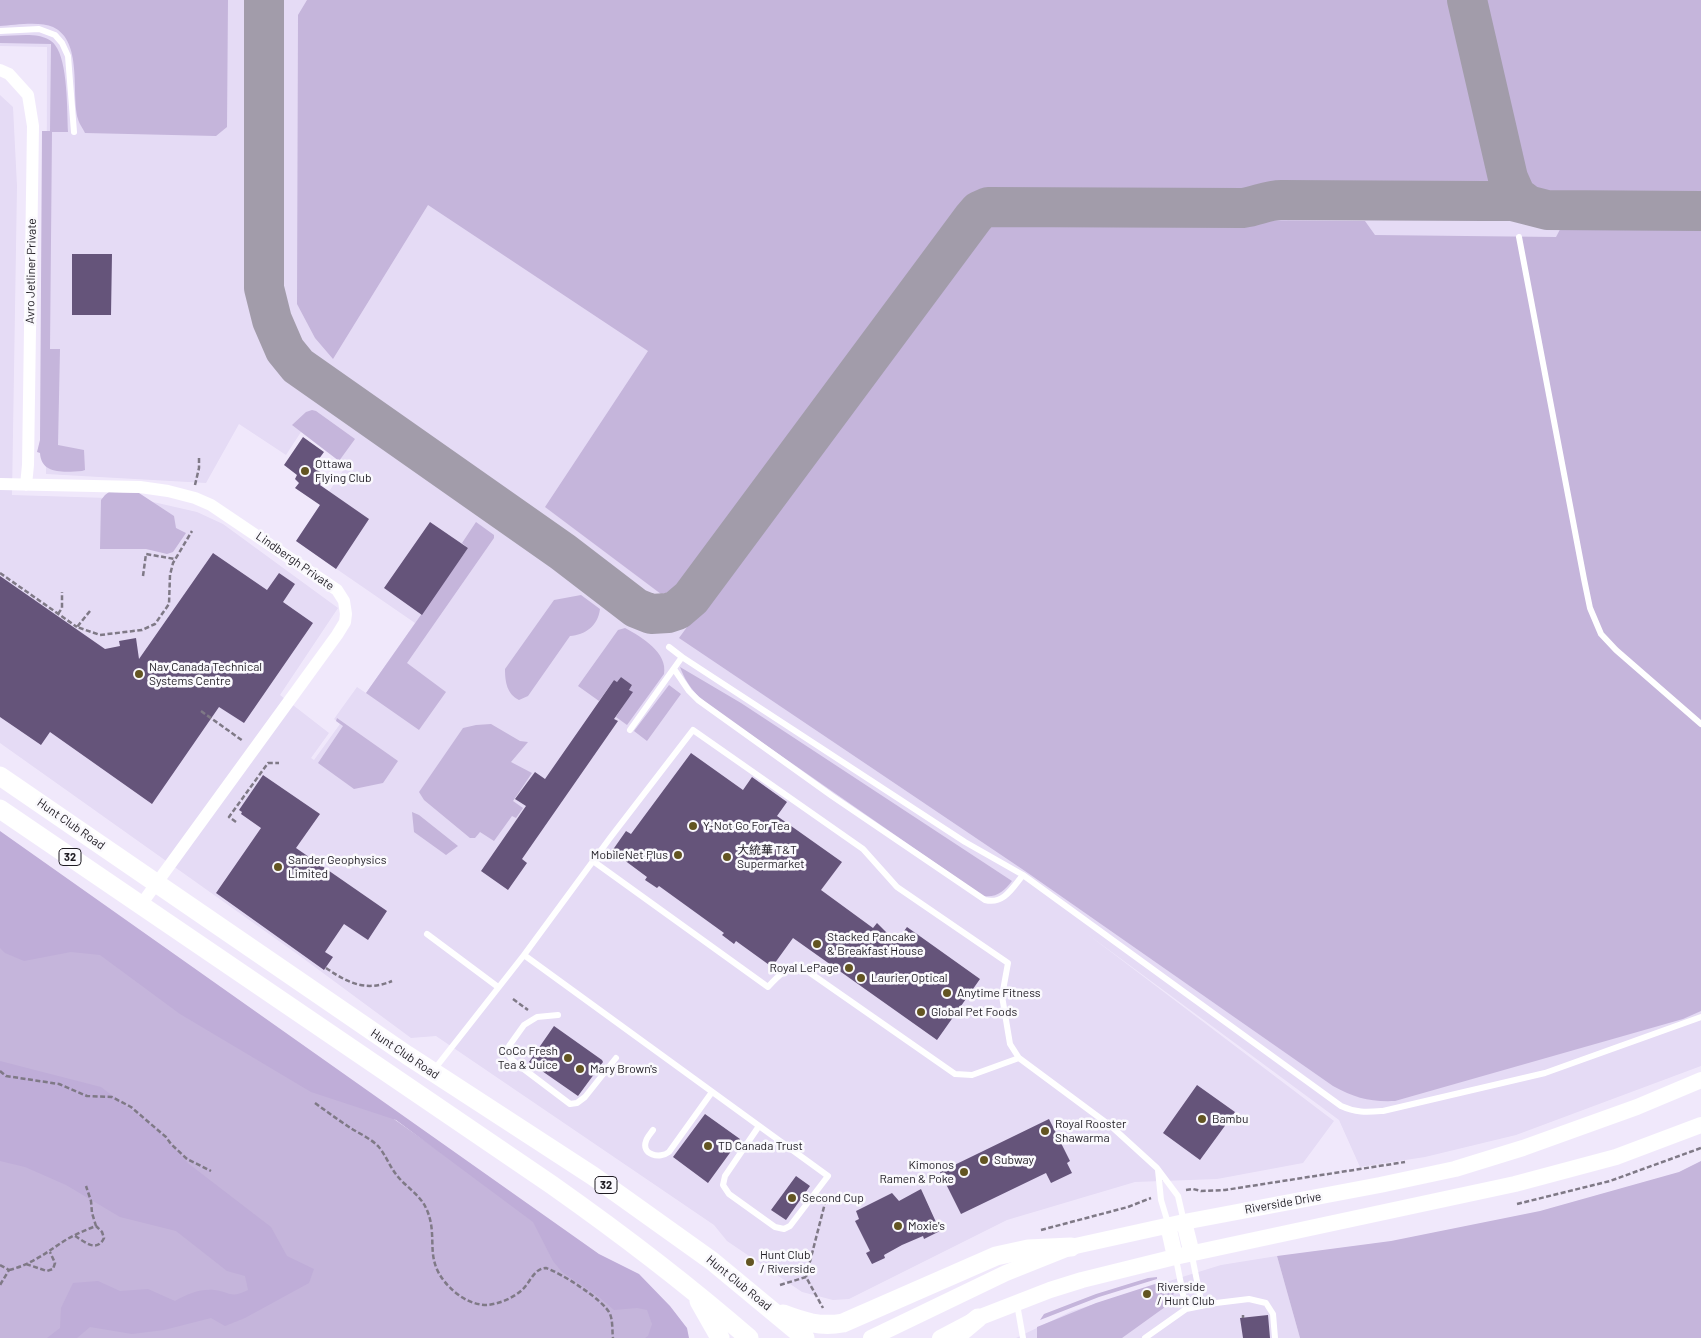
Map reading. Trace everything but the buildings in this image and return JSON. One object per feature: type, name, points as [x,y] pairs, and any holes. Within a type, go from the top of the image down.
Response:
[{"type":"main road","name":"Hunt Club Road","points":[[0,776],[432,1072],[593,1176],[712,1261],[805,1338]]},
{"type":"main road","name":"Hunt Club Road","points":[[0,809],[566,1195],[618,1232],[694,1291],[749,1338]]},
{"type":"main road","points":[[418,1094],[432,1072]]},
{"type":"main road","name":"Riverside Drive","points":[[871,1338],[1006,1274],[1071,1247],[1176,1223],[1388,1184],[1455,1169],[1523,1148],[1645,1104],[1701,1080]]},
{"type":"main road","points":[[940,1338],[978,1318],[1082,1280],[1175,1257],[1524,1182],[1616,1157],[1701,1125]]},
{"type":"main road","points":[[1176,1223],[1192,1254]]},
{"type":"main road","points":[[1175,1257],[1176,1223]]},
{"type":"main road","points":[[773,1310],[815,1325],[843,1323],[996,1256],[1028,1249],[1071,1247]]},
{"type":"main road","points":[[694,1291],[720,1338]]},
{"type":"main road","points":[[954,1338],[978,1318]]},
{"type":"street","name":"Avro Jetliner Private","points":[[0,70],[10,74],[28,95],[33,126],[28,465],[26,485]]},
{"type":"street","name":"Lindbergh Private","points":[[0,484],[140,487],[196,498],[218,509],[337,590],[344,602],[345,622],[337,635],[140,906]]},
{"type":"lane","points":[[0,31],[39,29],[55,35],[62,43],[68,56],[74,132]]},
{"type":"lane","points":[[1519,236],[1590,608],[1601,634],[1616,650],[1701,724]]},
{"type":"lane","points":[[669,647],[965,842],[1023,875],[1341,1106],[1360,1113],[1395,1109],[1545,1073],[1701,1017]]},
{"type":"lane","points":[[630,730],[682,657]]},
{"type":"lane","points":[[674,669],[689,692],[698,700],[832,796],[985,900],[995,901],[1004,897],[1023,875]]},
{"type":"lane","points":[[432,1072],[524,955],[693,730],[863,849],[897,887],[1008,963],[1002,996],[1010,1044],[1019,1058],[1112,1127],[1157,1168],[1178,1196],[1176,1223]]},
{"type":"lane","points":[[593,862],[768,988],[778,976],[789,969],[796,968],[808,971],[955,1074],[972,1075],[1019,1058]]},
{"type":"lane","points":[[426,934],[498,987]]},
{"type":"lane","points":[[524,955],[828,1176],[790,1226],[784,1229],[775,1227],[729,1194],[723,1185],[724,1176],[759,1126]]},
{"type":"lane","points":[[558,1015],[537,1017],[524,1025],[509,1046],[508,1054],[513,1061],[570,1104],[577,1103],[585,1097],[616,1058]]},
{"type":"lane","points":[[653,1130],[645,1144],[648,1151],[655,1156],[663,1156],[669,1152],[712,1092]]},
{"type":"lane","points":[[1157,1168],[1161,1200],[1176,1223]]},
{"type":"lane","points":[[1192,1254],[1202,1306]]},
{"type":"lane","points":[[1175,1257],[1186,1309]]},
{"type":"lane","points":[[1145,1338],[1186,1309],[1249,1299],[1266,1303],[1273,1314],[1275,1338]]},
{"type":"lane","points":[[1017,1303],[1023,1338]]},
{"type":"path","points":[[195,486],[199,468],[199,457]]},
{"type":"path","points":[[0,573],[77,627],[100,635],[142,630],[155,624],[169,604],[170,575],[176,559],[192,531]]},
{"type":"path","points":[[143,576],[146,554],[176,559]]},
{"type":"path","points":[[58,614],[62,608],[62,592]]},
{"type":"path","points":[[77,627],[90,611]]},
{"type":"path","points":[[202,711],[254,749]]},
{"type":"path","points":[[236,822],[230,817],[268,763],[279,763]]},
{"type":"path","points":[[326,968],[334,974],[365,987],[380,987],[392,981]]},
{"type":"path","points":[[514,1000],[537,1017]]},
{"type":"path","points":[[0,1072],[6,1076],[59,1084],[87,1096],[112,1097],[131,1107],[166,1137],[187,1159],[211,1171]]},
{"type":"path","points":[[315,1103],[378,1147],[392,1169],[425,1206],[431,1226],[432,1252],[438,1275],[459,1296],[476,1304],[497,1303],[522,1290],[536,1272],[546,1268],[588,1292],[605,1307],[610,1314],[613,1338]]},
{"type":"path","points":[[1517,1204],[1610,1181],[1701,1148]]},
{"type":"path","points":[[1193,1189],[1201,1191],[1225,1190],[1410,1162]]},
{"type":"path","points":[[75,1236],[93,1246],[96,1246],[104,1238],[102,1232],[93,1221],[91,1201],[86,1186]]},
{"type":"path","points":[[823,1308],[806,1277],[825,1203],[833,1194]]},
{"type":"path","points":[[0,1285],[9,1270],[50,1252],[75,1236],[96,1226]]},
{"type":"path","points":[[26,1264],[50,1271],[55,1266],[54,1258],[50,1252]]},
{"type":"path","points":[[0,1265],[9,1270]]},
{"type":"path","points":[[780,1285],[806,1277]]},
{"type":"shaded area","points":[[0,0],[1701,0],[1701,1066],[1516,1135],[1425,1157],[1360,1167],[1339,1120],[1086,933],[1334,1121],[1303,1163],[1217,1179],[1135,1182],[1007,1220],[849,1299],[833,1300],[802,1292],[727,1241],[714,1225],[436,1036],[411,1038],[300,956],[0,743],[0,95],[13,107],[17,186],[12,495],[140,499],[197,512],[223,524],[338,608],[280,695],[329,733],[311,758],[314,760],[340,724],[334,719],[357,687],[366,693],[415,623],[296,541],[346,466],[301,432],[286,455],[239,424],[206,483],[46,474],[47,47],[0,46]]},
{"type":"shaded area","points":[[0,0],[228,0],[227,127],[216,136],[85,133],[79,121],[76,108],[74,68],[69,44],[62,34],[48,25],[0,26]]},
{"type":"shaded area","points":[[307,0],[1453,0],[1494,175],[1482,190],[1254,188],[1248,195],[976,194],[684,589],[661,594],[545,507],[648,351],[428,205],[333,359],[315,338],[297,304],[298,15]]},
{"type":"shaded area","points":[[1480,0],[1701,0],[1701,199],[1609,200],[1582,198],[1538,190],[1524,183],[1519,172]]},
{"type":"shaded area","points":[[0,36],[39,36],[52,42],[59,52],[65,74],[68,132],[52,132],[50,349],[60,349],[58,445],[84,450],[85,470],[82,471],[62,472],[49,469],[41,460],[40,453],[37,452],[40,440],[42,131],[50,131],[51,44],[0,43]]},
{"type":"shaded area","points":[[999,218],[1365,221],[1375,235],[1556,237],[1565,220],[1701,222],[1701,1011],[1683,1019],[1395,1101],[1370,1100],[1348,1094],[1333,1086],[1025,871],[679,638],[972,235]]},
{"type":"shaded area","points":[[312,410],[355,439],[339,461],[292,425],[306,412]]},
{"type":"shaded area","points":[[109,492],[139,493],[174,516],[176,528],[186,533],[173,552],[167,554],[146,549],[100,549],[101,500]]},
{"type":"shaded area","points":[[476,522],[494,535],[494,538],[407,663],[446,692],[419,730],[366,693],[468,548],[462,543]]},
{"type":"shaded area","points":[[581,595],[600,609],[597,620],[586,632],[570,636],[528,696],[519,700],[509,691],[505,669],[554,600]]},
{"type":"shaded area","points":[[625,628],[652,646],[662,659],[664,666],[664,674],[627,725],[616,717],[632,692],[629,690],[632,685],[621,677],[617,682],[614,680],[599,701],[578,686],[618,630]]},
{"type":"shaded area","points":[[680,667],[741,703],[1012,881],[1000,893],[992,896],[983,896],[714,709],[687,682]]},
{"type":"shaded area","points":[[669,685],[681,694],[647,741],[634,731]]},
{"type":"shaded area","points":[[337,718],[398,761],[383,783],[354,789],[318,763],[343,726],[336,721]]},
{"type":"shaded area","points":[[491,724],[520,741],[528,742],[511,762],[532,773],[513,801],[523,808],[516,818],[512,816],[494,841],[480,832],[475,838],[470,838],[424,800],[419,792],[463,728]]},
{"type":"shaded area","points":[[412,812],[419,815],[458,846],[446,855],[414,832]]},
{"type":"shaded area","points":[[0,831],[599,1254],[639,1274],[670,1306],[687,1328],[689,1338],[645,1338],[648,1336],[652,1324],[647,1310],[637,1308],[614,1310],[599,1297],[562,1272],[553,1261],[533,1222],[396,1120],[311,1092],[180,1014],[100,955],[71,952],[24,961],[5,953],[0,948]]},
{"type":"shaded area","points":[[0,840],[648,1299],[669,1338],[0,1338]]},
{"type":"shaded area","points":[[0,1061],[101,1087],[155,1128],[189,1164],[271,1227],[287,1256],[314,1269],[309,1283],[245,1318],[225,1326],[211,1318],[164,1330],[132,1334],[90,1327],[77,1338],[47,1338],[60,1328],[61,1308],[73,1283],[98,1281],[120,1291],[148,1289],[175,1301],[203,1290],[237,1294],[248,1290],[245,1276],[227,1271],[176,1231],[120,1217],[66,1185],[25,1167],[0,1161]]},
{"type":"shaded area","points":[[1701,1161],[1701,1338],[1300,1338],[1277,1256],[1391,1241],[1540,1211],[1679,1172]]},
{"type":"shaded area","points":[[1277,1256],[1300,1338],[1016,1338],[1072,1311],[1221,1265]]},
{"type":"shaded area","points":[[1157,1277],[1157,1279],[1099,1297],[1040,1320],[1044,1314],[1096,1294]]},
{"type":"shaded area","points":[[1158,1283],[1167,1287],[1171,1285],[1174,1291],[1172,1302],[1122,1338],[1037,1338],[1037,1327],[1096,1303]]},
{"type":"taxiway","points":[[264,0],[264,288],[272,320],[285,350],[298,366],[563,552],[636,608],[651,614],[668,613],[677,610],[691,598],[973,218],[979,211],[988,207],[1243,208],[1281,200],[1512,201],[1547,210],[1701,211]]},
{"type":"taxiway","points":[[1467,0],[1508,178],[1516,196],[1528,205]]},
{"type":"place","name":"Ottawa Flying Club","points":[[305,471]]},
{"type":"place","name":"Nav Canada Technical Systems Centre","points":[[139,674]]},
{"type":"place","name":"Y-Not Go For Tea","points":[[693,826]]},
{"type":"place","name":"MobileNet Plus","points":[[678,855]]},
{"type":"place","name":"大統華 T&T Supermarket","points":[[727,857]]},
{"type":"place","name":"Sander Geophysics Limited","points":[[278,867]]},
{"type":"place","name":"Stacked Pancake & Breakfast House","points":[[817,944]]},
{"type":"place","name":"Royal LePage","points":[[849,968]]},
{"type":"place","name":"Laurier Optical","points":[[861,978]]},
{"type":"place","name":"Anytime Fitness","points":[[947,993]]},
{"type":"place","name":"Global Pet Foods","points":[[921,1012]]},
{"type":"place","name":"CoCo Fresh Tea & Juice","points":[[568,1058]]},
{"type":"place","name":"Mary Brown's","points":[[580,1069]]},
{"type":"place","name":"Bambu","points":[[1202,1119]]},
{"type":"place","name":"Royal Rooster Shawarma","points":[[1045,1131]]},
{"type":"place","name":"TD Canada Trust","points":[[708,1146]]},
{"type":"place","name":"Subway","points":[[984,1160]]},
{"type":"place","name":"Kimonos Ramen & Poke","points":[[964,1172]]},
{"type":"place","name":"Second Cup","points":[[792,1198]]},
{"type":"place","name":"Moxie's","points":[[898,1226]]},
{"type":"place","name":"Hunt Club / Riverside","points":[[750,1262]]},
{"type":"place","name":"Riverside / Hunt Club","points":[[1147,1294]]}]
